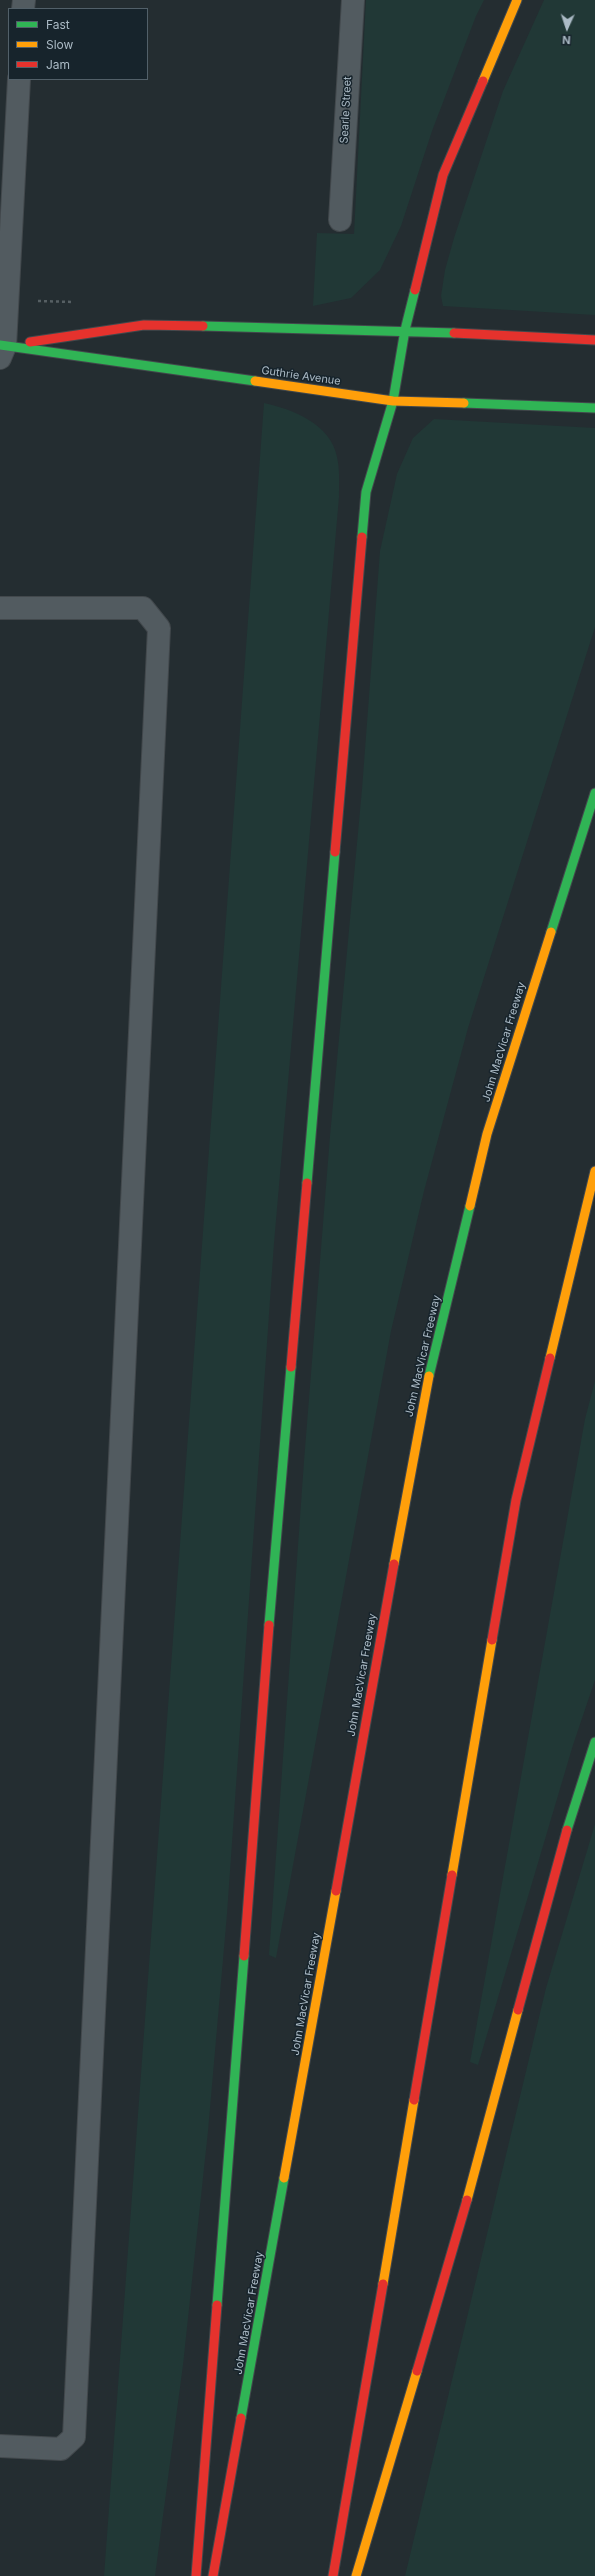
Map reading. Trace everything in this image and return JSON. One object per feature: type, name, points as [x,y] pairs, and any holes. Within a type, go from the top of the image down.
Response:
[{"type":"main road","points":[[196,2576],[274,1562],[366,492],[393,401],[405,330],[443,175],[517,0]]},
{"type":"main road","points":[[2,350],[144,325],[405,330],[595,340]]},
{"type":"main road","name":"Guthrie Avenue","points":[[2,350],[393,401],[595,408]]},
{"type":"main road","name":"John MacVicar Freeway","points":[[213,2576],[425,1392],[487,1134],[595,793]]},
{"type":"main road","points":[[333,2576],[516,1500],[595,1171]]},
{"type":"main road","points":[[356,2576],[467,2201],[560,1852],[595,1742]]},
{"type":"street","name":"Searle Street","points":[[340,220],[353,0]]},
{"type":"street","points":[[2,350],[19,80]]},
{"type":"street","points":[[0,608],[143,608],[159,628],[74,2437],[61,2449],[0,2446]]},
{"type":"green space","points":[[366,0],[484,0],[476,16],[432,131],[401,226],[380,270],[351,298],[313,306],[317,233],[354,234]]},
{"type":"green space","points":[[544,0],[595,0],[595,315],[443,306],[441,296],[445,270],[454,238],[503,91]]},
{"type":"green space","points":[[264,403],[298,414],[319,427],[327,435],[333,445],[338,462],[339,497],[274,1243],[227,1914],[208,2131],[183,2365],[155,2576],[104,2576]]},
{"type":"green space","points":[[434,419],[595,428],[595,627],[468,1028],[424,1191],[391,1331],[276,1958],[269,1955],[304,1461],[330,1136],[362,789],[380,551],[397,474],[413,438]]},
{"type":"green space","points":[[595,1381],[595,1680],[573,1745],[478,2065],[470,2062],[585,1419]]},
{"type":"green space","points":[[595,1824],[595,2576],[405,2576],[546,1988]]},
{"type":"traffic: fast","points":[[362,537],[366,492],[393,401],[405,330],[415,290]]},
{"type":"traffic: fast","points":[[203,326],[454,333]]},
{"type":"traffic: fast","points":[[0,345],[255,381]]},
{"type":"traffic: fast","points":[[464,403],[595,408]]},
{"type":"traffic: fast","points":[[551,932],[595,793]]},
{"type":"traffic: fast","points":[[307,1183],[335,852]]},
{"type":"traffic: fast","points":[[429,1376],[470,1206]]},
{"type":"traffic: fast","points":[[269,1625],[291,1367]]},
{"type":"traffic: fast","points":[[567,1830],[595,1742]]},
{"type":"traffic: fast","points":[[217,2305],[244,1956]]},
{"type":"traffic: fast","points":[[241,2418],[284,2178]]},
{"type":"traffic: slow","points":[[483,81],[517,0]]},
{"type":"traffic: slow","points":[[255,381],[393,401],[464,403]]},
{"type":"traffic: slow","points":[[470,1206],[487,1134],[551,932]]},
{"type":"traffic: slow","points":[[550,1358],[595,1171]]},
{"type":"traffic: slow","points":[[394,1564],[429,1376]]},
{"type":"traffic: slow","points":[[452,1875],[492,1640]]},
{"type":"traffic: slow","points":[[284,2178],[336,1891]]},
{"type":"traffic: slow","points":[[467,2200],[518,2010]]},
{"type":"traffic: slow","points":[[383,2284],[414,2100]]},
{"type":"traffic: slow","points":[[356,2576],[417,2371]]},
{"type":"traffic: jam","points":[[415,290],[443,175],[483,81]]},
{"type":"traffic: jam","points":[[30,342],[144,325],[203,326]]},
{"type":"traffic: jam","points":[[454,333],[595,340]]},
{"type":"traffic: jam","points":[[335,852],[362,537]]},
{"type":"traffic: jam","points":[[291,1367],[307,1183]]},
{"type":"traffic: jam","points":[[492,1640],[516,1500],[550,1358]]},
{"type":"traffic: jam","points":[[336,1891],[394,1564]]},
{"type":"traffic: jam","points":[[244,1956],[269,1625]]},
{"type":"traffic: jam","points":[[518,2010],[567,1830]]},
{"type":"traffic: jam","points":[[414,2100],[452,1875]]},
{"type":"traffic: jam","points":[[417,2371],[467,2200]]},
{"type":"traffic: jam","points":[[333,2576],[383,2284]]},
{"type":"traffic: jam","points":[[196,2576],[217,2305]]},
{"type":"traffic: jam","points":[[213,2576],[241,2418]]}]
